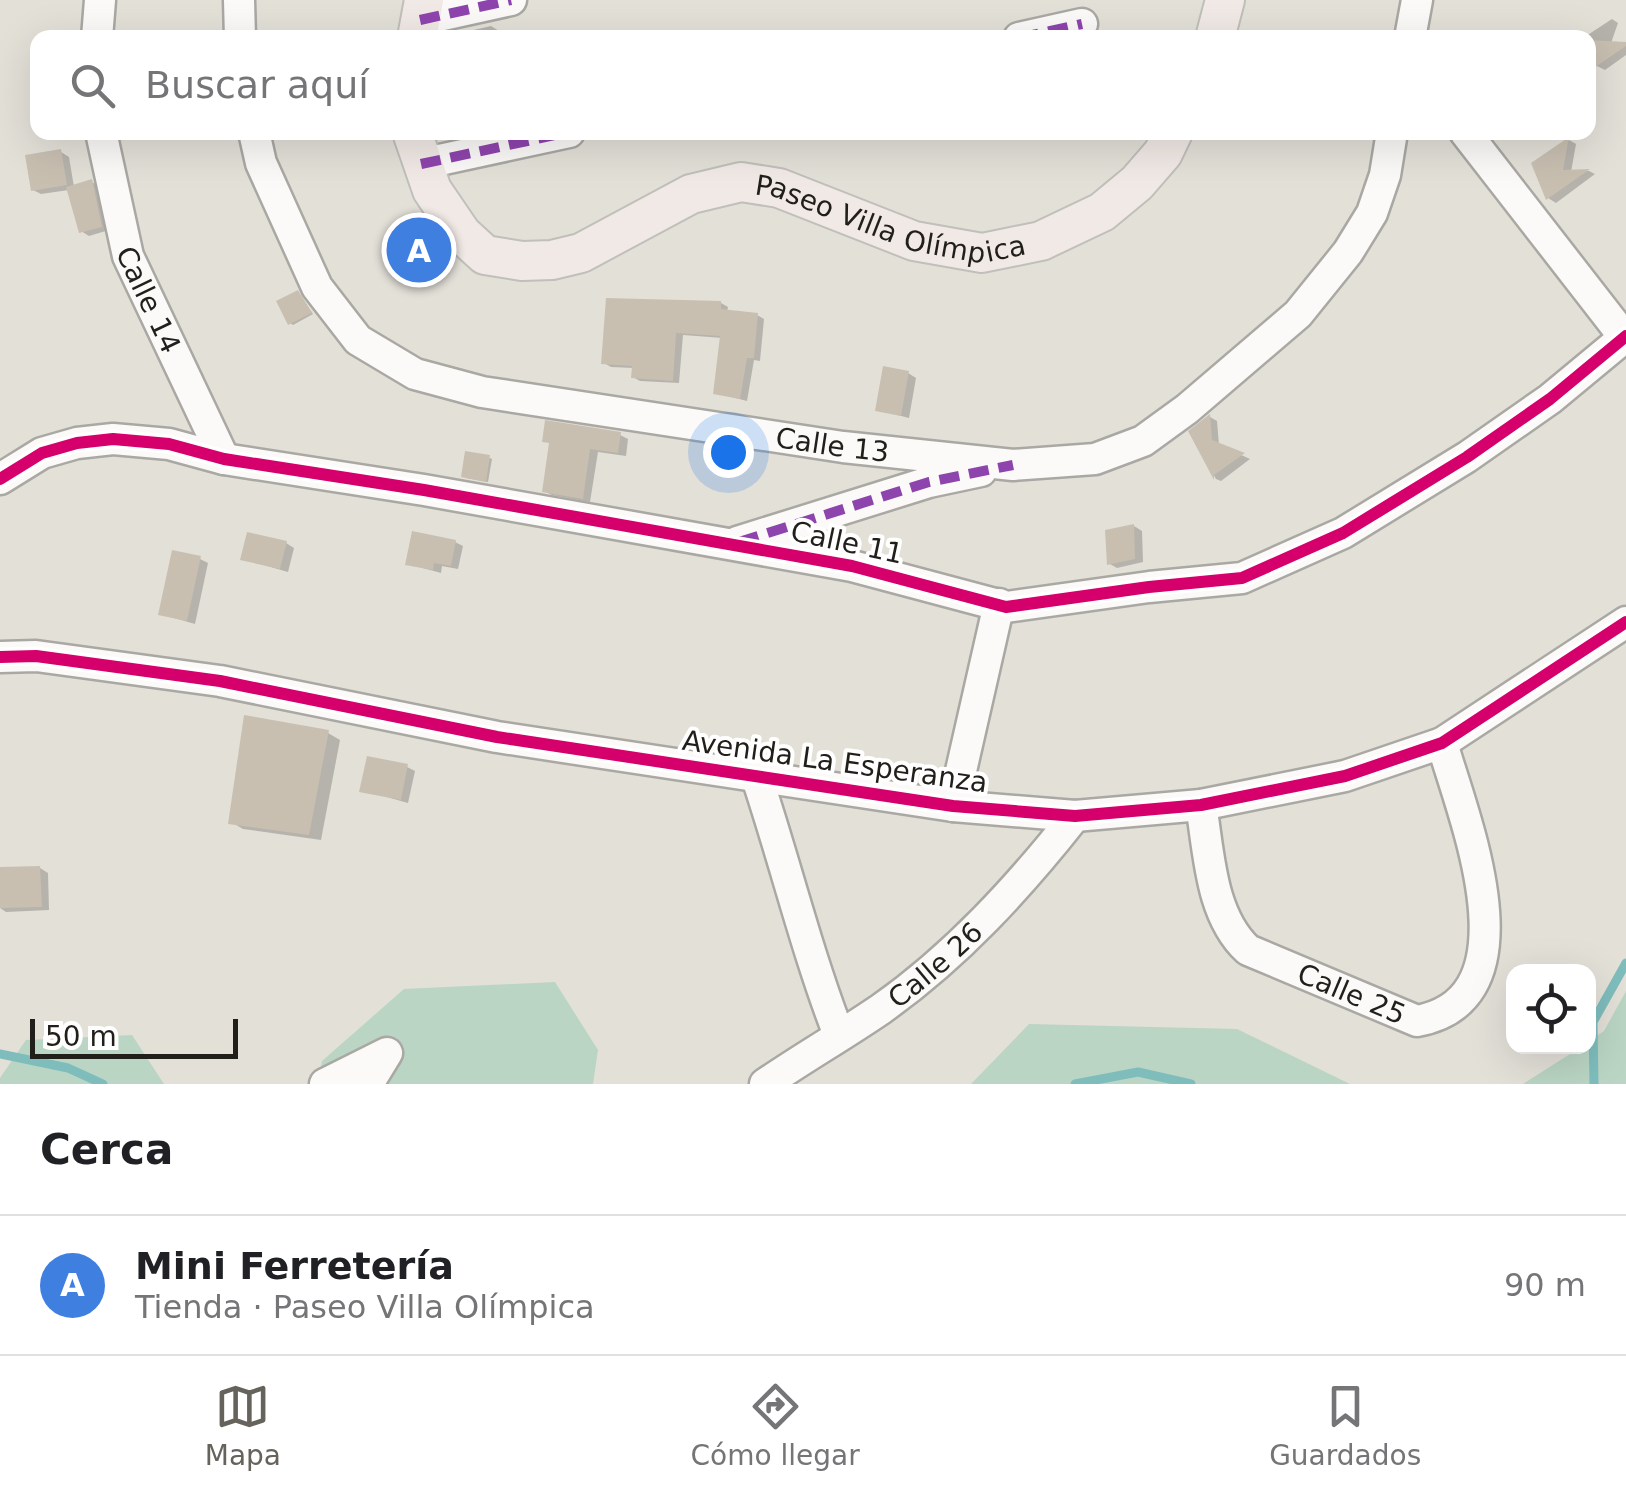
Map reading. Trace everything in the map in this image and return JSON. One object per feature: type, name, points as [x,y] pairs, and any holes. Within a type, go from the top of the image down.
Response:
[{"type":"main road","points":[[1217,30],[1225,0]]},
{"type":"main road","name":"Paseo Villa Olímpica","points":[[416,148],[432,190],[473,246],[485,255],[522,261],[552,260],[581,253],[691,194],[741,182],[780,188],[883,232],[982,254],[1042,240],[1102,212],[1137,183],[1169,140]]},
{"type":"street","points":[[98,30],[100,0]]},
{"type":"street","points":[[239,0],[240,30]]},
{"type":"street","points":[[420,19],[511,0]]},
{"type":"street","points":[[1411,30],[1417,0]]},
{"type":"street","points":[[1055,30],[1082,24]]},
{"type":"street","name":"Calle 14","points":[[103,140],[128,256],[224,458]]},
{"type":"street","name":"Calle 13","points":[[256,140],[262,163],[316,287],[358,340],[415,374],[482,392],[843,447],[1013,464],[1095,458],[1143,441],[1187,410],[1298,314],[1348,252],[1372,212],[1385,174],[1391,140]]},
{"type":"street","points":[[416,148],[492,140]]},
{"type":"street","points":[[1472,140],[1625,337]]},
{"type":"street","name":"Calle 11","points":[[0,479],[42,453],[77,443],[112,440],[168,444],[224,458],[852,566],[1006,607],[1242,578],[1344,533],[1467,457],[1550,399],[1625,337]]},
{"type":"street","points":[[730,544],[930,482],[1013,464]]},
{"type":"street","points":[[952,806],[999,604]]},
{"type":"street","name":"Avenida La Esperanza","points":[[0,657],[36,656],[220,681],[497,738],[952,806],[1075,816],[1200,805],[1346,776],[1442,743],[1626,622]]},
{"type":"street","name":"Calle 25","points":[[1200,805],[1215,889],[1234,938],[1248,950],[1417,1021],[1438,1017],[1456,1006],[1474,981],[1483,954],[1484,928],[1478,856],[1442,743]]},
{"type":"street","points":[[756,774],[788,870],[811,962],[839,1035]]},
{"type":"street","name":"Calle 26","points":[[765,1084],[882,1008],[933,966],[1021,884],[1075,816]]},
{"type":"street","points":[[324,1084],[388,1053],[368,1084]]},
{"type":"green space","points":[[555,982],[598,1050],[593,1084],[318,1084],[322,1061],[404,989]]},
{"type":"green space","points":[[1626,991],[1626,1084],[1523,1084],[1570,1054],[1596,1054],[1596,1036],[1604,1031]]},
{"type":"green space","points":[[1029,1024],[1237,1029],[1350,1084],[971,1084]]},
{"type":"green space","points":[[132,1035],[164,1084],[0,1084],[0,1078],[26,1040]]},
{"type":"building","points":[[1596,40],[1626,42],[1626,46],[1596,67]]},
{"type":"building","points":[[1568,140],[1563,170],[1590,169],[1546,200],[1531,163]]},
{"type":"building","points":[[61,149],[67,185],[31,191],[25,155]]},
{"type":"building","points":[[92,179],[102,227],[79,233],[66,187]]},
{"type":"building","points":[[410,225],[435,240],[423,259],[391,239]]},
{"type":"building","points":[[298,290],[312,313],[288,325],[276,301]]},
{"type":"building","points":[[606,298],[721,301],[721,309],[758,313],[754,358],[747,358],[740,399],[713,394],[720,336],[676,333],[673,381],[631,378],[632,366],[601,364]]},
{"type":"building","points":[[883,366],[909,371],[901,416],[875,411]]},
{"type":"building","points":[[1210,414],[1212,440],[1245,453],[1214,475],[1214,480],[1188,431]]},
{"type":"building","points":[[545,420],[621,432],[618,453],[590,449],[583,499],[542,492],[549,443],[542,442]]},
{"type":"building","points":[[465,451],[490,455],[486,482],[461,477]]},
{"type":"building","points":[[1134,524],[1135,559],[1107,565],[1105,530]]},
{"type":"building","points":[[412,531],[456,540],[451,566],[434,563],[433,570],[405,565]]},
{"type":"building","points":[[247,532],[287,541],[280,569],[240,560]]},
{"type":"building","points":[[172,550],[201,556],[187,621],[158,615]]},
{"type":"building","points":[[244,715],[329,730],[309,835],[228,824]]},
{"type":"building","points":[[367,756],[408,764],[401,800],[359,792]]},
{"type":"building","points":[[40,866],[42,907],[0,908],[0,867]]},
{"type":"waterway","points":[[1594,1084],[1593,1022],[1626,963]]},
{"type":"waterway","points":[[0,1054],[68,1068],[103,1084]]},
{"type":"waterway","points":[[1075,1084],[1138,1072],[1191,1084]]},
{"type":"marked path","points":[[420,20],[511,0]]},
{"type":"marked path","points":[[1055,30],[1082,24]]},
{"type":"marked path","points":[[421,164],[532,140]]},
{"type":"marked path","points":[[739,542],[929,482],[1013,465]]},
{"type":"cycle path","points":[[0,479],[42,453],[77,443],[113,439],[169,444],[224,459],[424,490],[852,566],[1006,607],[1242,578],[1343,533],[1467,457],[1550,399],[1626,336]]},
{"type":"cycle path","points":[[0,657],[36,656],[220,681],[497,737],[953,806],[1075,816],[1201,805],[1345,776],[1442,743],[1626,622]]},
{"type":"place","name":"Mini Ferretería","points":[[419,250]]}]
